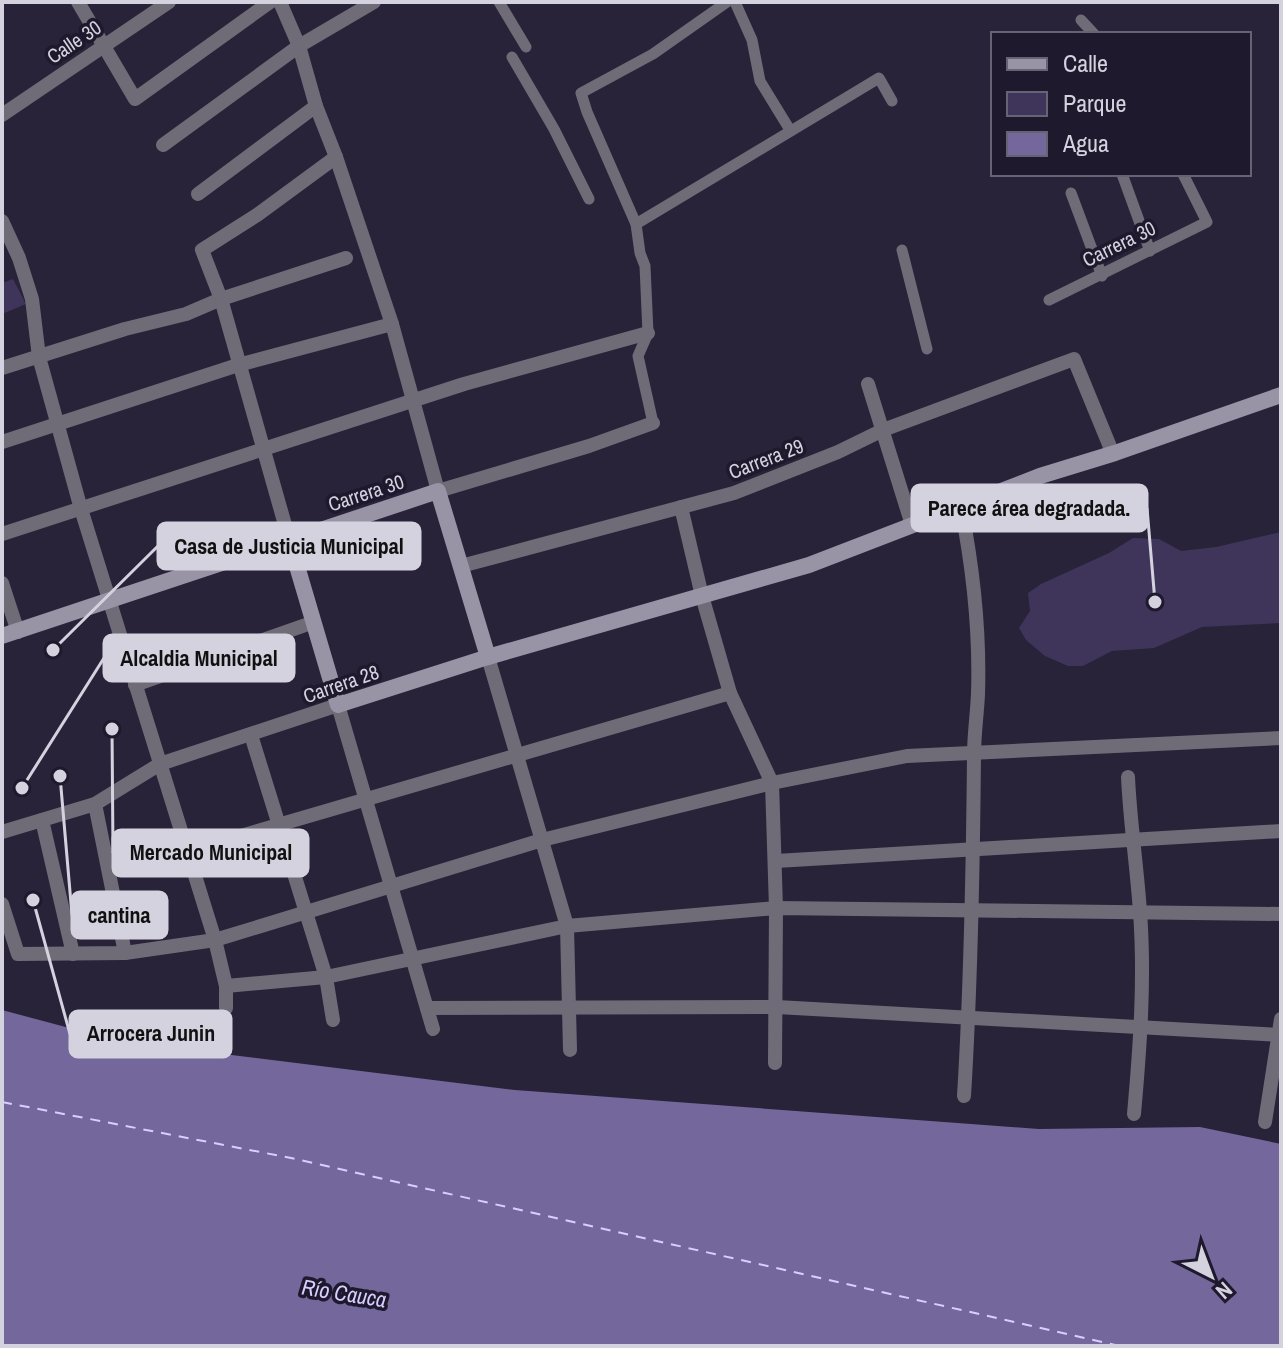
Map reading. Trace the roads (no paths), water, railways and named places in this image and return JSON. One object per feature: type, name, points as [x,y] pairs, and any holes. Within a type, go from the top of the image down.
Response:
[{"type":"main road","name":"Carrera 28","points":[[338,705],[488,657],[809,565],[1040,476],[1113,454],[1281,395]]},
{"type":"main road","name":"Carrera 30","points":[[10,634],[438,491]]},
{"type":"main road","points":[[438,491],[488,657]]},
{"type":"main road","points":[[289,539],[338,705]]},
{"type":"street","points":[[78,2],[135,99],[270,2]]},
{"type":"street","name":"Calle 30","points":[[2,115],[169,2]]},
{"type":"street","points":[[280,2],[299,46],[316,106],[392,324],[438,491]]},
{"type":"street","points":[[163,145],[299,46],[374,2]]},
{"type":"street","points":[[499,2],[526,47]]},
{"type":"street","points":[[653,423],[638,356],[648,333],[645,266],[636,224],[581,93],[653,54],[727,2]]},
{"type":"street","points":[[735,2],[752,40],[760,81],[790,130]]},
{"type":"street","points":[[1081,20],[1092,32]]},
{"type":"street","points":[[512,57],[554,129],[589,199]]},
{"type":"street","points":[[636,224],[879,78],[892,101]]},
{"type":"street","points":[[198,194],[316,106]]},
{"type":"street","points":[[289,539],[221,299],[202,250],[257,215],[336,157]]},
{"type":"street","points":[[1123,176],[1150,251]]},
{"type":"street","name":"Carrera 30","points":[[1049,300],[1207,222],[1184,176]]},
{"type":"street","points":[[1071,193],[1102,276]]},
{"type":"street","points":[[2,221],[19,258],[32,299],[39,357],[57,425],[215,940],[226,986],[226,1008]]},
{"type":"street","points":[[902,250],[927,349]]},
{"type":"street","points":[[2,368],[125,329],[186,314],[221,299],[346,258]]},
{"type":"street","points":[[2,442],[238,365],[392,324]]},
{"type":"street","points":[[2,534],[412,401],[601,344],[648,333]]},
{"type":"street","name":"Carrera 29","points":[[461,566],[734,493],[883,430],[1074,359],[1113,454]]},
{"type":"street","points":[[868,384],[912,525]]},
{"type":"street","name":"Carrera 30","points":[[438,491],[589,446],[653,423]]},
{"type":"street","points":[[681,507],[730,693],[772,783],[776,861],[775,1063]]},
{"type":"street","points":[[961,507],[972,562],[978,694],[974,753],[973,911],[964,1096]]},
{"type":"street","points":[[2,583],[10,634]]},
{"type":"street","points":[[135,685],[314,622]]},
{"type":"street","points":[[488,657],[567,926],[570,1050]]},
{"type":"street","points":[[189,851],[730,693]]},
{"type":"street","points":[[338,705],[433,1029]]},
{"type":"street","name":"Carrera 28","points":[[2,832],[95,804],[160,764],[338,705]]},
{"type":"street","points":[[251,735],[326,977],[333,1020]]},
{"type":"street","points":[[2,904],[18,954],[125,953],[215,940],[542,840],[772,783],[907,756],[1281,738]]},
{"type":"street","points":[[1128,777],[1131,839],[1140,912],[1141,1027],[1134,1114]]},
{"type":"street","points":[[95,804],[125,953]]},
{"type":"street","points":[[42,820],[73,954]]},
{"type":"street","points":[[776,861],[1281,831]]},
{"type":"street","points":[[226,986],[326,977],[567,926],[776,908],[1281,914]]},
{"type":"street","points":[[427,1008],[777,1007],[1141,1027],[1280,1030],[1265,1122]]},
{"type":"water","name":"Río Cauca","points":[[2,1010],[118,1041],[515,1090],[1039,1129],[1200,1127],[1281,1144],[1281,1346],[2,1346]]},
{"type":"place","name":"Parece área degradada.","points":[[1155,602]]},
{"type":"place","name":"Casa de Justicia Municipal","points":[[53,650]]},
{"type":"place","name":"Mercado Municipal","points":[[112,729]]},
{"type":"place","name":"cantina","points":[[60,776]]},
{"type":"place","name":"Alcaldia Municipal","points":[[22,788]]},
{"type":"place","name":"Arrocera Junin","points":[[33,900]]}]
